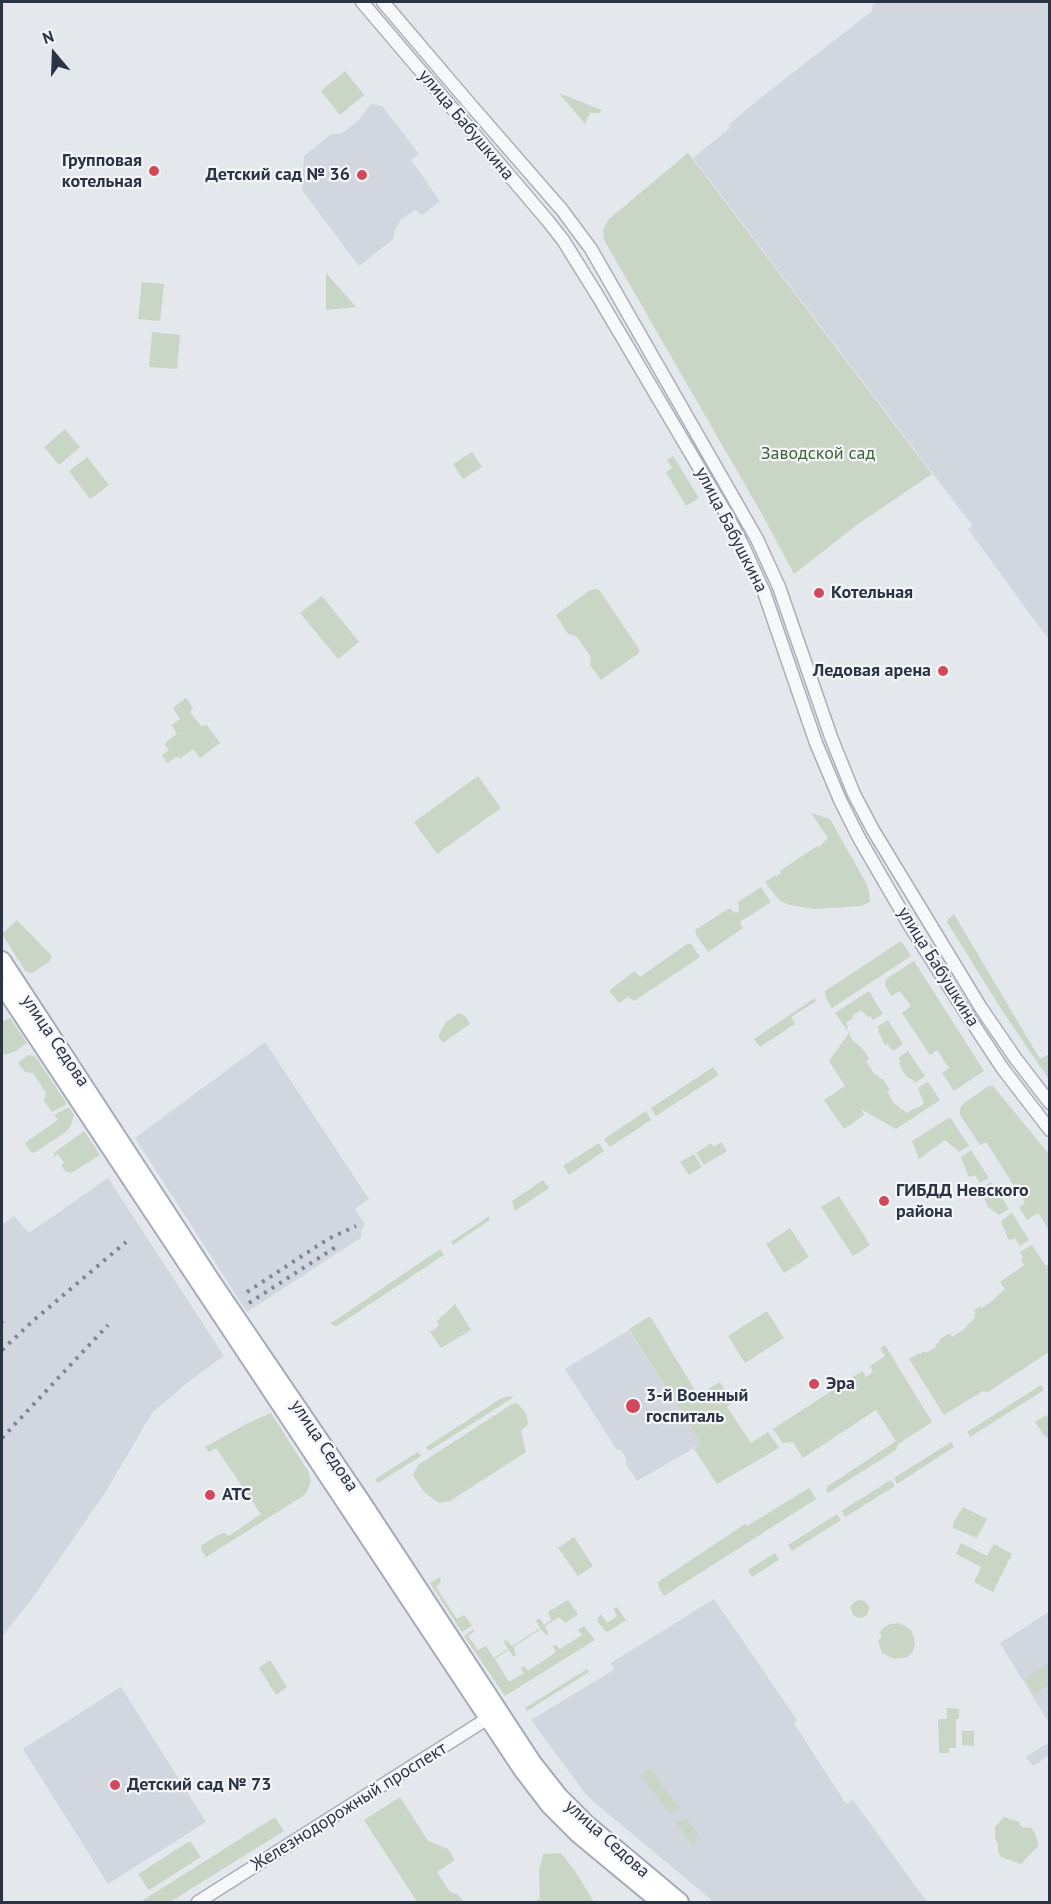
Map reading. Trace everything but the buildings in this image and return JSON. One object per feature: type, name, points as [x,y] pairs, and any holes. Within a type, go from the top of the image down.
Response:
[{"type":"main road","name":"улица Седова","points":[[2,960],[213,1283],[362,1502],[493,1715],[523,1771],[549,1805],[578,1834],[660,1902]]},
{"type":"main road","name":"улица Седова","points":[[2,985],[493,1715],[559,1796],[588,1826],[680,1902]]},
{"type":"street","name":"улица Бабушкина","points":[[362,2],[548,221],[563,240],[599,298],[743,546],[764,592],[816,743],[859,838],[910,926],[960,1004],[1003,1069],[1050,1130]]},
{"type":"street","name":"улица Бабушкина","points":[[383,2],[562,210],[591,249],[757,539],[779,587],[831,737],[873,830],[981,1008],[1050,1103]]},
{"type":"street","name":"Железнодорожный проспект","points":[[198,1902],[493,1715]]},
{"type":"shaded area","points":[[877,2],[1049,2],[1049,640],[968,529],[972,525],[693,158],[730,128],[728,125],[763,96],[872,11],[873,5]]},
{"type":"shaded area","name":"Детский сад № 36","points":[[371,104],[382,106],[419,154],[411,160],[440,201],[422,215],[416,210],[401,219],[393,239],[359,266],[302,190],[304,156],[331,134],[341,134],[359,120]]},
{"type":"shaded area","points":[[265,1042],[369,1199],[355,1209],[365,1224],[361,1231],[362,1237],[247,1312],[135,1138]]},
{"type":"shaded area","points":[[108,1178],[224,1356],[188,1382],[152,1413],[106,1491],[36,1593],[2,1637],[2,1225],[14,1216],[29,1233]]},
{"type":"shaded area","name":"3-й Военный госпиталь","points":[[629,1330],[701,1444],[637,1481],[626,1464],[626,1458],[621,1450],[617,1450],[565,1369]]},
{"type":"shaded area","points":[[714,1599],[797,1720],[794,1723],[846,1804],[853,1800],[927,1902],[714,1902],[587,1796],[531,1720],[615,1669],[611,1663]]},
{"type":"shaded area","points":[[1049,1612],[1049,1723],[1000,1643]]},
{"type":"shaded area","name":"Детский сад № 73","points":[[121,1687],[206,1822],[108,1884],[23,1749]]},
{"type":"shaded area","points":[[1049,1736],[1049,1755],[1032,1765],[1026,1757],[1048,1743]]},
{"type":"green space","points":[[345,71],[364,95],[340,115],[321,91]]},
{"type":"green space","points":[[559,93],[602,110],[599,113],[590,113],[585,124]]},
{"type":"green space","name":"Заводской сад","points":[[688,153],[932,474],[858,524],[794,574],[604,240],[603,229],[609,219]]},
{"type":"green space","points":[[326,273],[356,307],[326,310]]},
{"type":"green space","points":[[142,282],[164,284],[160,321],[138,319]]},
{"type":"green space","points":[[152,332],[180,335],[177,369],[149,367]]},
{"type":"green space","points":[[65,429],[80,447],[59,465],[44,447]]},
{"type":"green space","points":[[472,452],[482,467],[463,479],[453,464]]},
{"type":"green space","points":[[673,456],[699,498],[686,506],[666,472],[672,468],[667,460]]},
{"type":"green space","points":[[87,457],[109,485],[90,499],[69,471]]},
{"type":"green space","points":[[597,589],[639,649],[639,653],[601,680],[590,665],[591,657],[576,636],[568,634],[556,615],[590,590]]},
{"type":"green space","points":[[322,596],[359,642],[338,659],[300,613]]},
{"type":"green space","points":[[186,698],[193,708],[190,712],[201,726],[207,725],[220,743],[200,758],[193,749],[181,758],[176,757],[167,763],[162,755],[169,750],[165,745],[166,742],[177,734],[172,725],[180,719],[173,708]]},
{"type":"green space","points":[[478,776],[501,808],[437,854],[414,822]]},
{"type":"green space","points":[[811,813],[830,819],[865,881],[870,902],[861,906],[814,909],[790,905],[780,901],[765,882],[775,875],[776,877],[781,873],[780,871],[817,846],[819,847],[828,838]]},
{"type":"green space","points":[[761,887],[771,902],[740,922],[743,928],[708,952],[695,930],[728,909],[735,913],[739,911],[738,902]]},
{"type":"green space","points":[[954,914],[1040,1059],[1049,1054],[1049,1079],[1003,1012],[947,922]]},
{"type":"green space","points":[[17,920],[52,956],[49,962],[32,973],[26,972],[2,934]]},
{"type":"green space","points":[[901,941],[911,956],[832,1008],[825,991]]},
{"type":"green space","points":[[687,944],[691,944],[700,957],[634,1001],[628,997],[619,1003],[610,992],[635,971],[640,977]]},
{"type":"green space","points":[[914,961],[984,1071],[954,1091],[942,1073],[949,1068],[937,1050],[930,1055],[902,1013],[911,1006],[900,991],[891,996],[885,985],[886,979]]},
{"type":"green space","points":[[869,991],[883,1014],[873,1020],[861,1010],[846,1023],[850,1033],[849,1035],[869,1058],[866,1061],[875,1075],[882,1078],[896,1106],[898,1105],[906,1113],[924,1104],[918,1088],[928,1082],[940,1100],[896,1129],[861,1109],[864,1115],[844,1129],[824,1100],[845,1086],[829,1061],[849,1033],[835,1013]]},
{"type":"green space","points":[[815,998],[816,1001],[791,1017],[795,1024],[760,1047],[754,1039]]},
{"type":"green space","points":[[459,1013],[465,1016],[470,1024],[443,1043],[438,1036],[446,1022]]},
{"type":"green space","points":[[10,1018],[27,1043],[5,1055],[2,1054],[2,1022]]},
{"type":"green space","points":[[888,1020],[903,1044],[893,1051],[887,1044],[885,1045],[877,1027]]},
{"type":"green space","points":[[908,1051],[925,1076],[915,1083],[906,1076],[899,1063],[901,1062],[898,1058]]},
{"type":"green space","points":[[28,1055],[35,1056],[67,1104],[52,1112],[44,1101],[46,1093],[33,1073],[25,1072],[18,1063]]},
{"type":"green space","points":[[713,1067],[719,1075],[656,1116],[651,1108]]},
{"type":"green space","points":[[993,1086],[1049,1154],[1049,1230],[1038,1213],[1027,1220],[1019,1207],[1025,1203],[986,1142],[980,1145],[960,1115],[963,1104],[987,1087]]},
{"type":"green space","points":[[69,1107],[74,1115],[67,1131],[33,1153],[29,1150],[25,1143],[58,1120],[54,1115]]},
{"type":"green space","points":[[646,1111],[651,1120],[610,1147],[604,1139]]},
{"type":"green space","points":[[950,1117],[969,1146],[959,1152],[945,1140],[919,1159],[912,1141]]},
{"type":"green space","points":[[84,1131],[100,1155],[71,1173],[66,1172],[61,1166],[64,1163],[58,1154],[54,1157],[54,1153]]},
{"type":"green space","points":[[721,1142],[727,1151],[704,1165],[696,1153],[711,1143],[714,1147]]},
{"type":"green space","points":[[599,1143],[604,1151],[569,1175],[563,1166]]},
{"type":"green space","points":[[971,1150],[989,1178],[980,1183],[975,1175],[968,1176],[961,1157]]},
{"type":"green space","points":[[694,1154],[702,1167],[689,1175],[680,1162]]},
{"type":"green space","points":[[543,1180],[549,1188],[515,1211],[512,1201]]},
{"type":"green space","points":[[991,1182],[1009,1209],[999,1215],[988,1207],[980,1189]]},
{"type":"green space","points":[[839,1196],[870,1245],[853,1256],[821,1207]]},
{"type":"green space","points":[[1012,1213],[1029,1240],[1020,1246],[1015,1238],[1008,1239],[1001,1222]]},
{"type":"green space","points":[[489,1216],[490,1220],[453,1245],[451,1242]]},
{"type":"green space","points":[[790,1228],[809,1257],[784,1273],[766,1244]]},
{"type":"green space","points":[[1032,1245],[1046,1266],[1049,1264],[1049,1352],[988,1392],[983,1391],[944,1415],[909,1359],[936,1347],[939,1340],[950,1333],[952,1337],[967,1327],[975,1318],[974,1310],[980,1306],[982,1308],[1005,1289],[1000,1282],[1024,1265],[1020,1252]]},
{"type":"green space","points":[[440,1249],[444,1255],[337,1326],[330,1324]]},
{"type":"green space","points":[[455,1304],[471,1330],[441,1348],[430,1332],[439,1326],[437,1321]]},
{"type":"green space","points":[[767,1311],[784,1338],[745,1363],[728,1336]]},
{"type":"green space","points":[[650,1316],[698,1395],[720,1382],[733,1402],[727,1407],[751,1443],[768,1432],[779,1448],[717,1484],[694,1449],[701,1444],[629,1329]]},
{"type":"green space","points":[[885,1345],[932,1422],[898,1444],[896,1450],[828,1493],[826,1490],[828,1486],[896,1441],[876,1410],[803,1458],[793,1442],[783,1443],[773,1429],[862,1371],[866,1377],[873,1372],[870,1366],[885,1356],[880,1348]]},
{"type":"green space","points":[[1041,1385],[1044,1390],[970,1437],[967,1432]]},
{"type":"green space","points":[[514,1397],[429,1451],[426,1447],[502,1398]]},
{"type":"green space","points":[[517,1403],[526,1413],[528,1424],[521,1431],[526,1452],[450,1501],[439,1503],[424,1492],[413,1475],[418,1465],[512,1404]]},
{"type":"green space","points":[[271,1413],[308,1471],[311,1481],[307,1492],[206,1557],[201,1550],[202,1545],[220,1534],[224,1533],[229,1536],[261,1514],[216,1448],[209,1452],[205,1447]]},
{"type":"green space","points":[[1046,1415],[1050,1421],[1049,1436],[1046,1438],[1035,1422]]},
{"type":"green space","points":[[951,1442],[954,1447],[897,1484],[894,1478]]},
{"type":"green space","points":[[418,1452],[421,1456],[378,1483],[375,1479]]},
{"type":"green space","points":[[891,1480],[895,1486],[845,1517],[841,1511]]},
{"type":"green space","points":[[809,1488],[816,1499],[664,1596],[658,1582],[745,1524],[747,1526]]},
{"type":"green space","points":[[963,1507],[987,1519],[977,1538],[953,1528],[953,1523]]},
{"type":"green space","points":[[837,1514],[841,1520],[792,1551],[788,1545]]},
{"type":"green space","points":[[574,1537],[593,1566],[578,1576],[558,1548]]},
{"type":"green space","points":[[961,1543],[987,1556],[994,1544],[1012,1554],[993,1592],[974,1582],[981,1567],[956,1554]]},
{"type":"green space","points":[[775,1553],[779,1560],[752,1577],[748,1570]]},
{"type":"green space","points":[[440,1577],[441,1582],[436,1587],[457,1619],[464,1615],[472,1626],[462,1632],[430,1583]]},
{"type":"green space","points":[[568,1600],[578,1614],[576,1616],[565,1623],[559,1617],[545,1626],[548,1635],[541,1629],[513,1647],[515,1656],[509,1650],[495,1659],[509,1682],[524,1673],[522,1666],[528,1671],[556,1652],[554,1645],[560,1649],[582,1635],[578,1630],[584,1626],[595,1640],[505,1696],[464,1636],[474,1629],[474,1632],[468,1636],[478,1650],[486,1646],[494,1658],[508,1649],[504,1643],[505,1640],[512,1646],[540,1628],[537,1619],[540,1619],[544,1625],[551,1620],[548,1612]]},
{"type":"green space","points":[[860,1600],[866,1603],[869,1609],[866,1615],[860,1618],[854,1615],[851,1609],[854,1603]]},
{"type":"green space","points":[[617,1607],[626,1620],[608,1632],[605,1631],[598,1622],[598,1618],[601,1614],[607,1623],[617,1616],[613,1609]]},
{"type":"green space","points":[[898,1623],[911,1630],[915,1644],[908,1657],[894,1659],[882,1653],[878,1640],[881,1638],[879,1633],[884,1627]]},
{"type":"green space","points":[[270,1660],[287,1687],[276,1695],[259,1668]]},
{"type":"green space","points":[[1049,1662],[1049,1684],[1035,1695],[1025,1679]]},
{"type":"green space","points":[[587,1669],[589,1672],[527,1711],[525,1708]]},
{"type":"green space","points":[[947,1708],[959,1709],[959,1719],[956,1719],[956,1748],[949,1748],[949,1753],[939,1753],[938,1719],[947,1719]]},
{"type":"green space","points":[[962,1731],[974,1731],[974,1746],[962,1745]]},
{"type":"green space","points":[[650,1768],[680,1809],[669,1813],[641,1776]]},
{"type":"green space","points":[[400,1797],[428,1841],[448,1849],[455,1860],[437,1872],[450,1892],[457,1894],[464,1902],[417,1902],[364,1820]]},
{"type":"green space","points":[[275,1817],[284,1831],[170,1902],[140,1902]]},
{"type":"green space","points":[[1004,1817],[1019,1822],[1021,1827],[1032,1828],[1038,1841],[1038,1846],[1021,1864],[1001,1857],[998,1852],[995,1827]]},
{"type":"green space","points":[[687,1819],[698,1834],[693,1846],[675,1822]]},
{"type":"green space","points":[[190,1841],[201,1857],[149,1890],[138,1874]]},
{"type":"green space","points":[[561,1853],[594,1902],[533,1902],[540,1899],[539,1870],[543,1854]]},
{"type":"railway","points":[[247,1292],[328,1239],[356,1226]]},
{"type":"railway","points":[[2,1350],[126,1242]]},
{"type":"railway","points":[[249,1303],[339,1245]]},
{"type":"railway","points":[[2,1438],[108,1325]]},
{"type":"place","name":"Групповая котельная","points":[[154,171]]},
{"type":"place","name":"Детский сад № 36","points":[[362,175]]},
{"type":"place","name":"Котельная","points":[[819,593]]},
{"type":"place","name":"Ледовая арена","points":[[943,671]]},
{"type":"place","name":"ГИБДД Невского района","points":[[884,1201]]},
{"type":"place","name":"Эра","points":[[814,1384]]},
{"type":"place","name":"3-й Военный госпиталь","points":[[633,1406]]},
{"type":"place","name":"АТС","points":[[210,1495]]},
{"type":"place","name":"Детский сад № 73","points":[[115,1785]]}]
